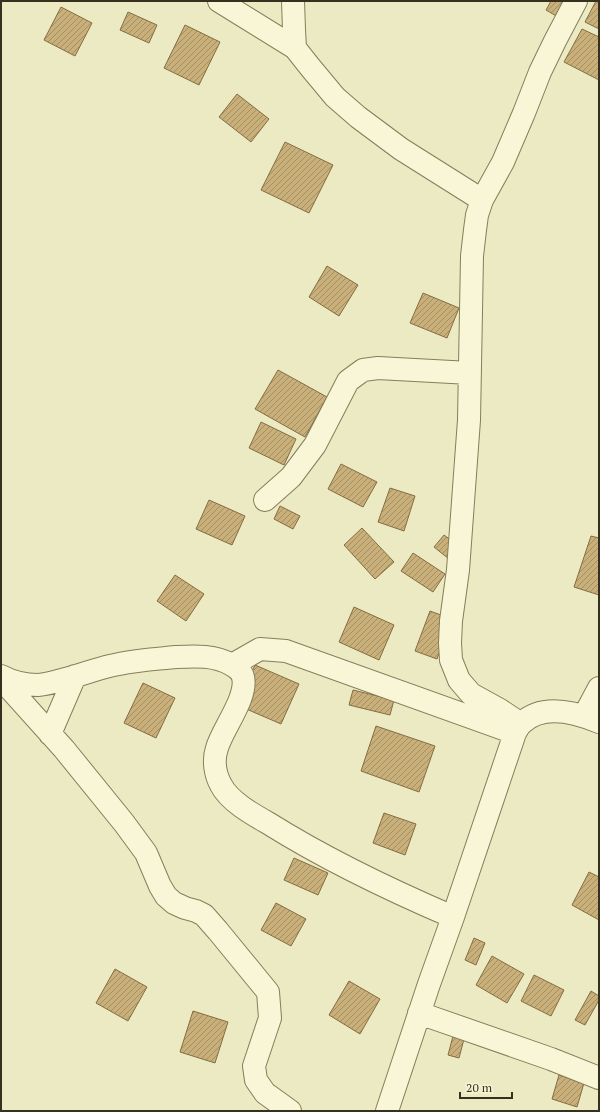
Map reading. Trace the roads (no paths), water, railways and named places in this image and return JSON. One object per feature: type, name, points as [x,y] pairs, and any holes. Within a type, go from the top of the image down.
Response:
[{"type":"street","points":[[220,1],[296,48],[335,97],[358,117],[401,149],[482,200]]},
{"type":"street","points":[[293,1],[296,48]]},
{"type":"street","points":[[518,728],[500,710],[470,694],[459,680],[451,660],[451,621],[458,570],[469,420],[472,256],[477,215],[482,200],[503,162],[540,72],[576,1]]},
{"type":"street","points":[[265,500],[291,477],[315,446],[348,381],[363,370],[378,368],[470,373]]},
{"type":"street","points":[[232,665],[260,649],[286,651],[518,728]]},
{"type":"street","points":[[1,678],[38,685],[119,664],[149,659],[180,657],[202,656],[232,665],[239,670],[243,676],[244,687],[241,697],[217,747],[215,760],[216,772],[221,786],[230,797],[255,815],[322,855],[400,894],[453,917]]},
{"type":"street","points":[[50,734],[75,676]]},
{"type":"street","points":[[1,678],[64,749],[124,823],[146,853],[160,886],[166,896],[174,903],[204,915],[268,992],[270,1018],[254,1066],[256,1080],[265,1093],[290,1111]]},
{"type":"street","points":[[387,1111],[419,1013],[518,728],[531,715],[547,711],[567,712],[592,719],[599,688]]},
{"type":"street","points":[[419,1013],[551,1059],[599,1078]]}]
